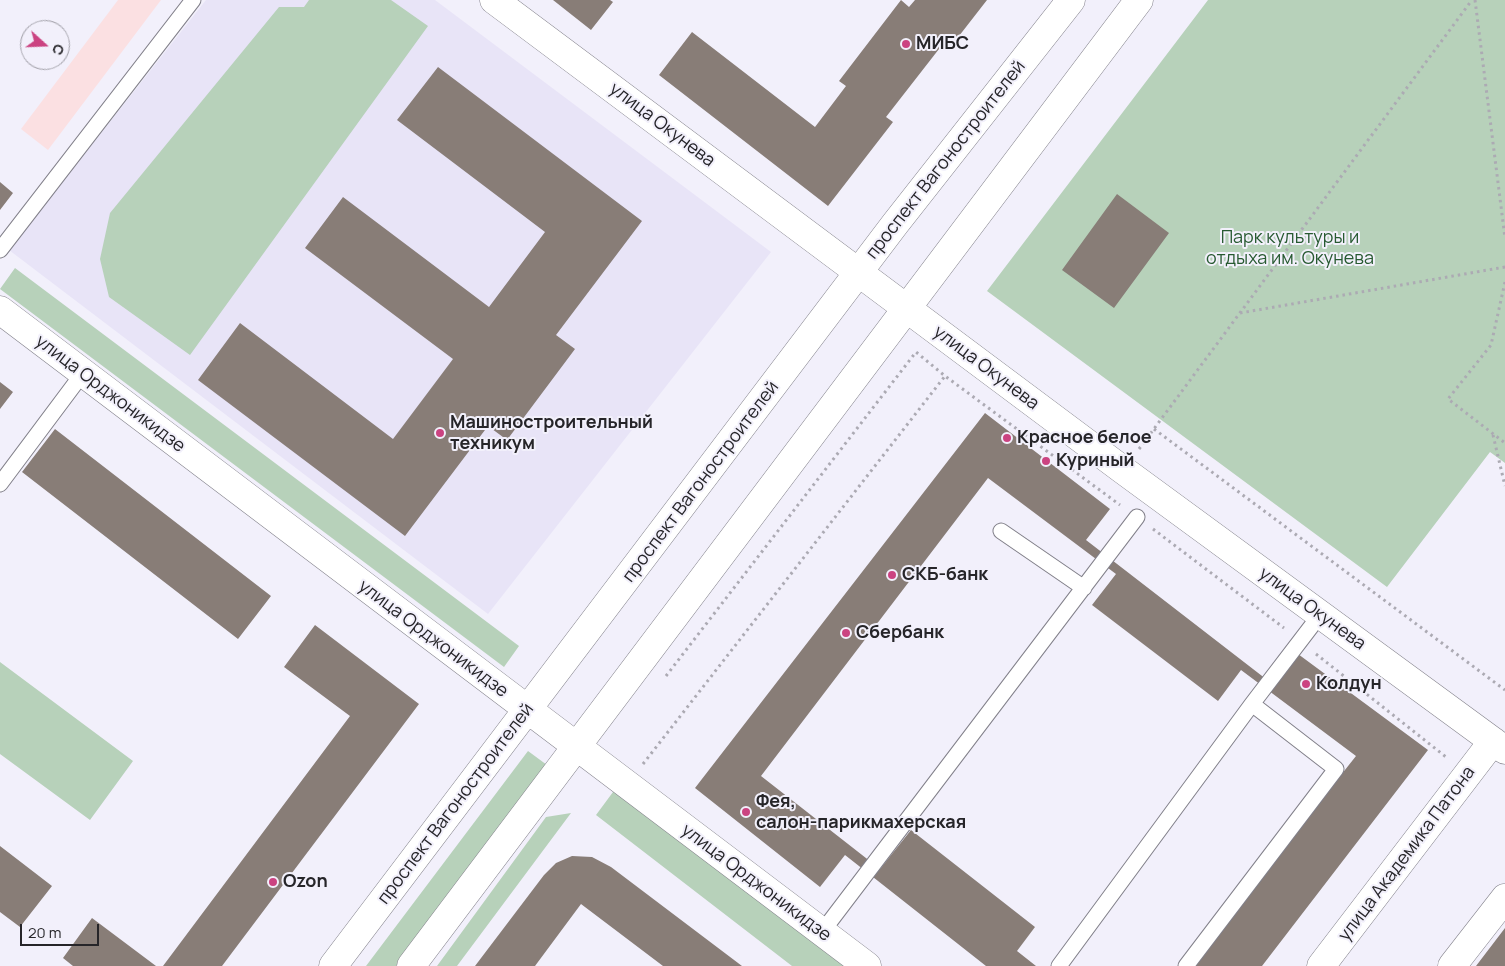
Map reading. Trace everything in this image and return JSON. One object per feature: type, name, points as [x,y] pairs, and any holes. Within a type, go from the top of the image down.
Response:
[{"type":"street","name":"улица Окунева","points":[[494,0],[1123,470],[1499,746]]},
{"type":"street","name":"проспект Вагоностроителей","points":[[333,966],[858,272],[1071,0]]},
{"type":"street","points":[[411,966],[1139,0]]},
{"type":"street","name":"улица Орджоникидзе","points":[[0,310],[867,966]]},
{"type":"street","name":"улица Академика Патона","points":[[1321,966],[1468,775],[1499,746]]},
{"type":"street","points":[[1452,966],[1505,898]]},
{"type":"lane","points":[[0,250],[193,0]]},
{"type":"lane","points":[[0,484],[83,373]]},
{"type":"lane","points":[[822,932],[1137,517]]},
{"type":"lane","points":[[1001,531],[1084,588]]},
{"type":"lane","points":[[1063,965],[1252,704],[1320,616]]},
{"type":"lane","points":[[1186,966],[1336,769],[1252,704]]},
{"type":"path","points":[[1474,0],[1505,238]]},
{"type":"path","points":[[1123,470],[1474,0]]},
{"type":"path","points":[[1240,313],[1505,267]]},
{"type":"path","points":[[1505,282],[1491,345],[1448,399],[1505,443]]},
{"type":"path","points":[[664,679],[916,352],[945,376],[1137,517],[1300,641],[1468,775]]},
{"type":"path","points":[[627,785],[945,376]]},
{"type":"path","points":[[1154,429],[1505,690]]},
{"type":"path","points":[[1493,434],[1505,486]]},
{"type":"shaded area","points":[[118,0],[161,0],[48,150],[21,129],[65,70],[70,70],[70,64]]},
{"type":"shaded area","name":"Машиностроительный техникум","points":[[206,0],[435,0],[771,252],[488,614],[9,250]]},
{"type":"green space","points":[[309,0],[391,0],[428,26],[190,355],[109,297],[100,259],[110,213],[279,7],[304,7]]},
{"type":"green space","name":"Парк культуры и отдыха им. Окунева","points":[[1208,0],[1505,0],[1505,463],[1490,452],[1387,587],[987,291]]},
{"type":"green space","points":[[15,268],[519,646],[504,667],[0,289]]},
{"type":"green space","points":[[0,662],[133,761],[90,820],[0,754]]},
{"type":"green space","points":[[528,751],[547,765],[396,966],[366,966]]},
{"type":"green space","points":[[616,788],[847,966],[792,966],[596,815]]},
{"type":"green space","points":[[571,813],[457,966],[437,966],[546,817]]},
{"type":"building","points":[[553,0],[610,0],[613,2],[591,30]]},
{"type":"building","points":[[901,0],[909,7],[915,0],[987,0],[952,45],[946,40],[886,117],[893,122],[828,206],[659,75],[692,32],[815,127],[846,86],[839,81]]},
{"type":"building","points":[[438,67],[642,221],[556,335],[575,349],[507,440],[488,426],[405,536],[198,380],[240,323],[393,439],[453,359],[305,248],[343,197],[489,307],[545,232],[397,120]]},
{"type":"building","points":[[0,182],[13,193],[0,210]]},
{"type":"building","points":[[1117,194],[1169,233],[1114,308],[1062,270]]},
{"type":"building","points":[[0,382],[13,392],[0,409]]},
{"type":"building","points":[[985,413],[1110,509],[1086,540],[1275,686],[1298,654],[1428,750],[1262,966],[1190,966],[1356,756],[1241,670],[1218,701],[1092,605],[1116,574],[988,478],[761,776],[880,869],[911,830],[1035,927],[1017,951],[1036,966],[986,966],[845,855],[820,887],[695,788]]},
{"type":"building","points":[[55,429],[271,596],[238,639],[22,472]]},
{"type":"building","points":[[315,625],[419,704],[222,966],[163,966],[350,716],[284,667]]},
{"type":"building","points":[[0,846],[52,886],[20,927],[0,912]]},
{"type":"building","points":[[572,856],[592,857],[611,867],[742,966],[663,966],[581,904],[535,966],[475,966],[544,875],[556,863]]},
{"type":"building","points":[[92,918],[156,966],[73,966],[63,958]]},
{"type":"building","points":[[1505,928],[1505,966],[1476,966]]},
{"type":"place","name":"МИБС","points":[[906,44]]},
{"type":"place","name":"Машиностроительный техникум","points":[[440,433]]},
{"type":"place","name":"Красное белое","points":[[1007,438]]},
{"type":"place","name":"Куриный","points":[[1046,461]]},
{"type":"place","name":"СКБ-банк","points":[[892,575]]},
{"type":"place","name":"Сбербанк","points":[[846,633]]},
{"type":"place","name":"Колдун","points":[[1306,684]]},
{"type":"place","name":"Фея, салон-парикмахерская","points":[[746,812]]},
{"type":"place","name":"Ozon","points":[[273,882]]}]
